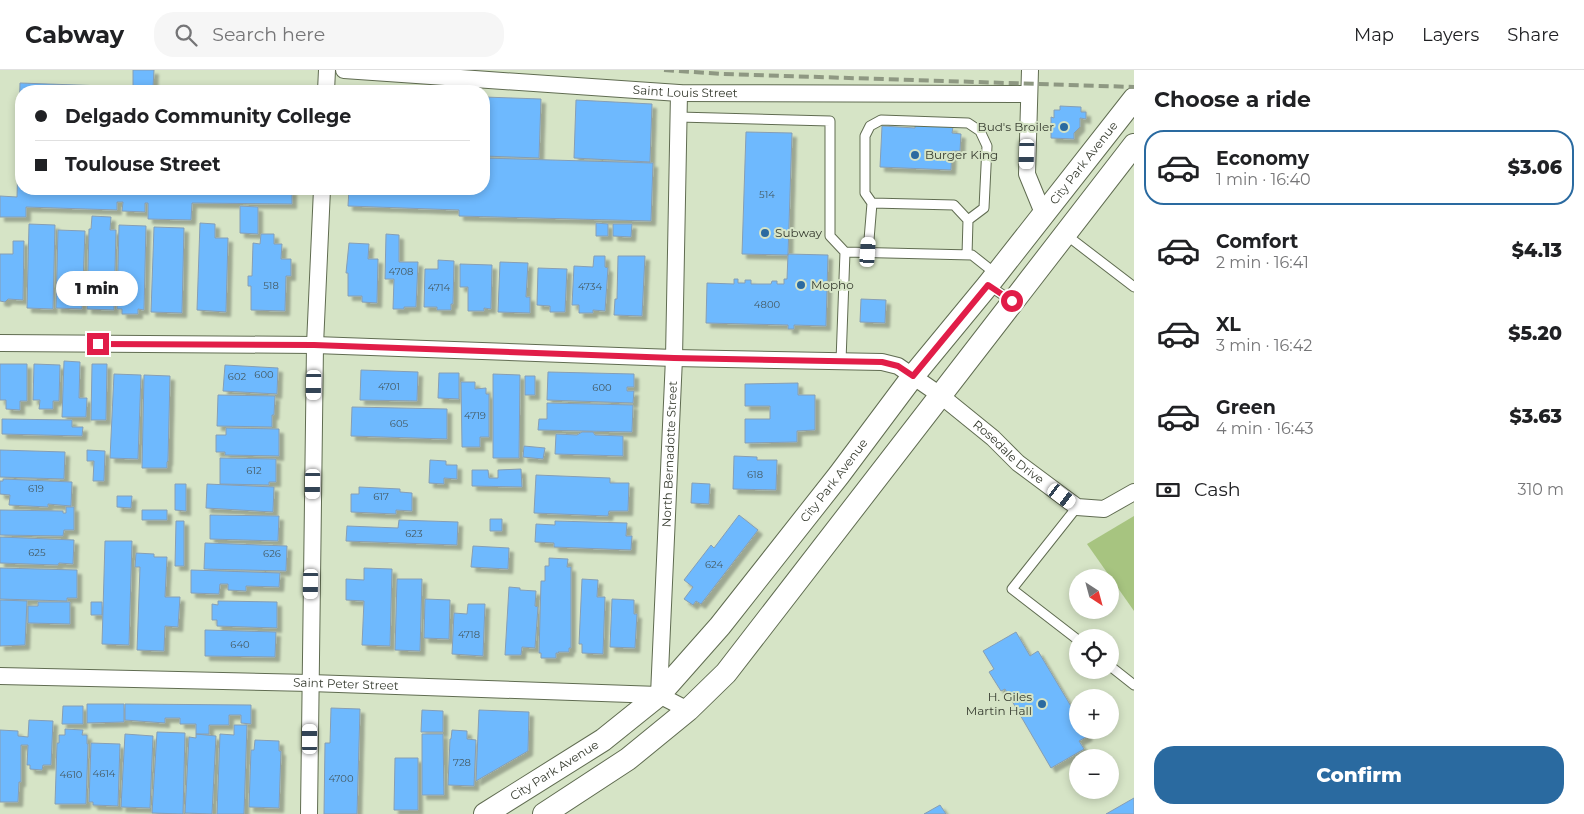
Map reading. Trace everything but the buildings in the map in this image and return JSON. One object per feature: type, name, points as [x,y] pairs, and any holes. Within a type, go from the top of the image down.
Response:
[{"type":"main road","name":"City Park Avenue","points":[[485,814],[603,740],[659,695],[720,626],[839,475],[913,376],[992,280],[1134,99]]},
{"type":"main road","points":[[544,814],[628,759],[688,710],[726,673],[1134,145]]},
{"type":"street","points":[[326,85],[327,70]]},
{"type":"street","name":"Saint Louis Street","points":[[344,70],[679,93],[1029,94]]},
{"type":"street","points":[[1030,70],[1026,174],[1043,213]]},
{"type":"street","name":"North Bernadotte Street","points":[[659,695],[674,358],[679,93]]},
{"type":"street","points":[[309,814],[314,345],[322,195]]},
{"type":"street","name":"Rosedale Drive","points":[[0,343],[314,345],[674,358],[882,362],[898,366],[940,395],[993,438],[1018,462],[1077,508]]},
{"type":"street","points":[[1077,508],[1104,509],[1134,492]]},
{"type":"street","name":"Saint Peter Street","points":[[0,676],[310,683],[659,695],[688,710]]},
{"type":"lane","points":[[678,117],[830,121],[830,236],[845,252],[841,361]]},
{"type":"lane","points":[[868,252],[872,203],[864,193],[865,136],[870,126],[881,120],[968,123],[980,131],[987,146],[984,208],[968,220]]},
{"type":"lane","points":[[872,203],[954,205],[968,220],[967,255]]},
{"type":"lane","points":[[1064,234],[1134,287]]},
{"type":"lane","points":[[845,252],[972,255],[1012,301]]},
{"type":"lane","points":[[1069,633],[1012,588],[1077,508]]},
{"type":"lane","points":[[1119,673],[1134,685]]},
{"type":"green space","points":[[1134,516],[1134,611],[1119,590],[1119,569],[1105,569],[1087,544]]},
{"type":"railway","points":[[664,70],[723,74],[1134,87]]},
{"type":"place","name":"Bud's Broiler","points":[[1064,127]]},
{"type":"place","name":"Burger King","points":[[915,155]]},
{"type":"place","name":"Subway","points":[[765,233]]},
{"type":"place","name":"Mopho","points":[[801,285]]},
{"type":"place","name":"H. Giles Martin Hall","points":[[1042,704]]},
{"type":"route","points":[[98,344],[314,345],[674,358],[882,362],[898,366],[913,376],[988,285],[1012,301]]}]
